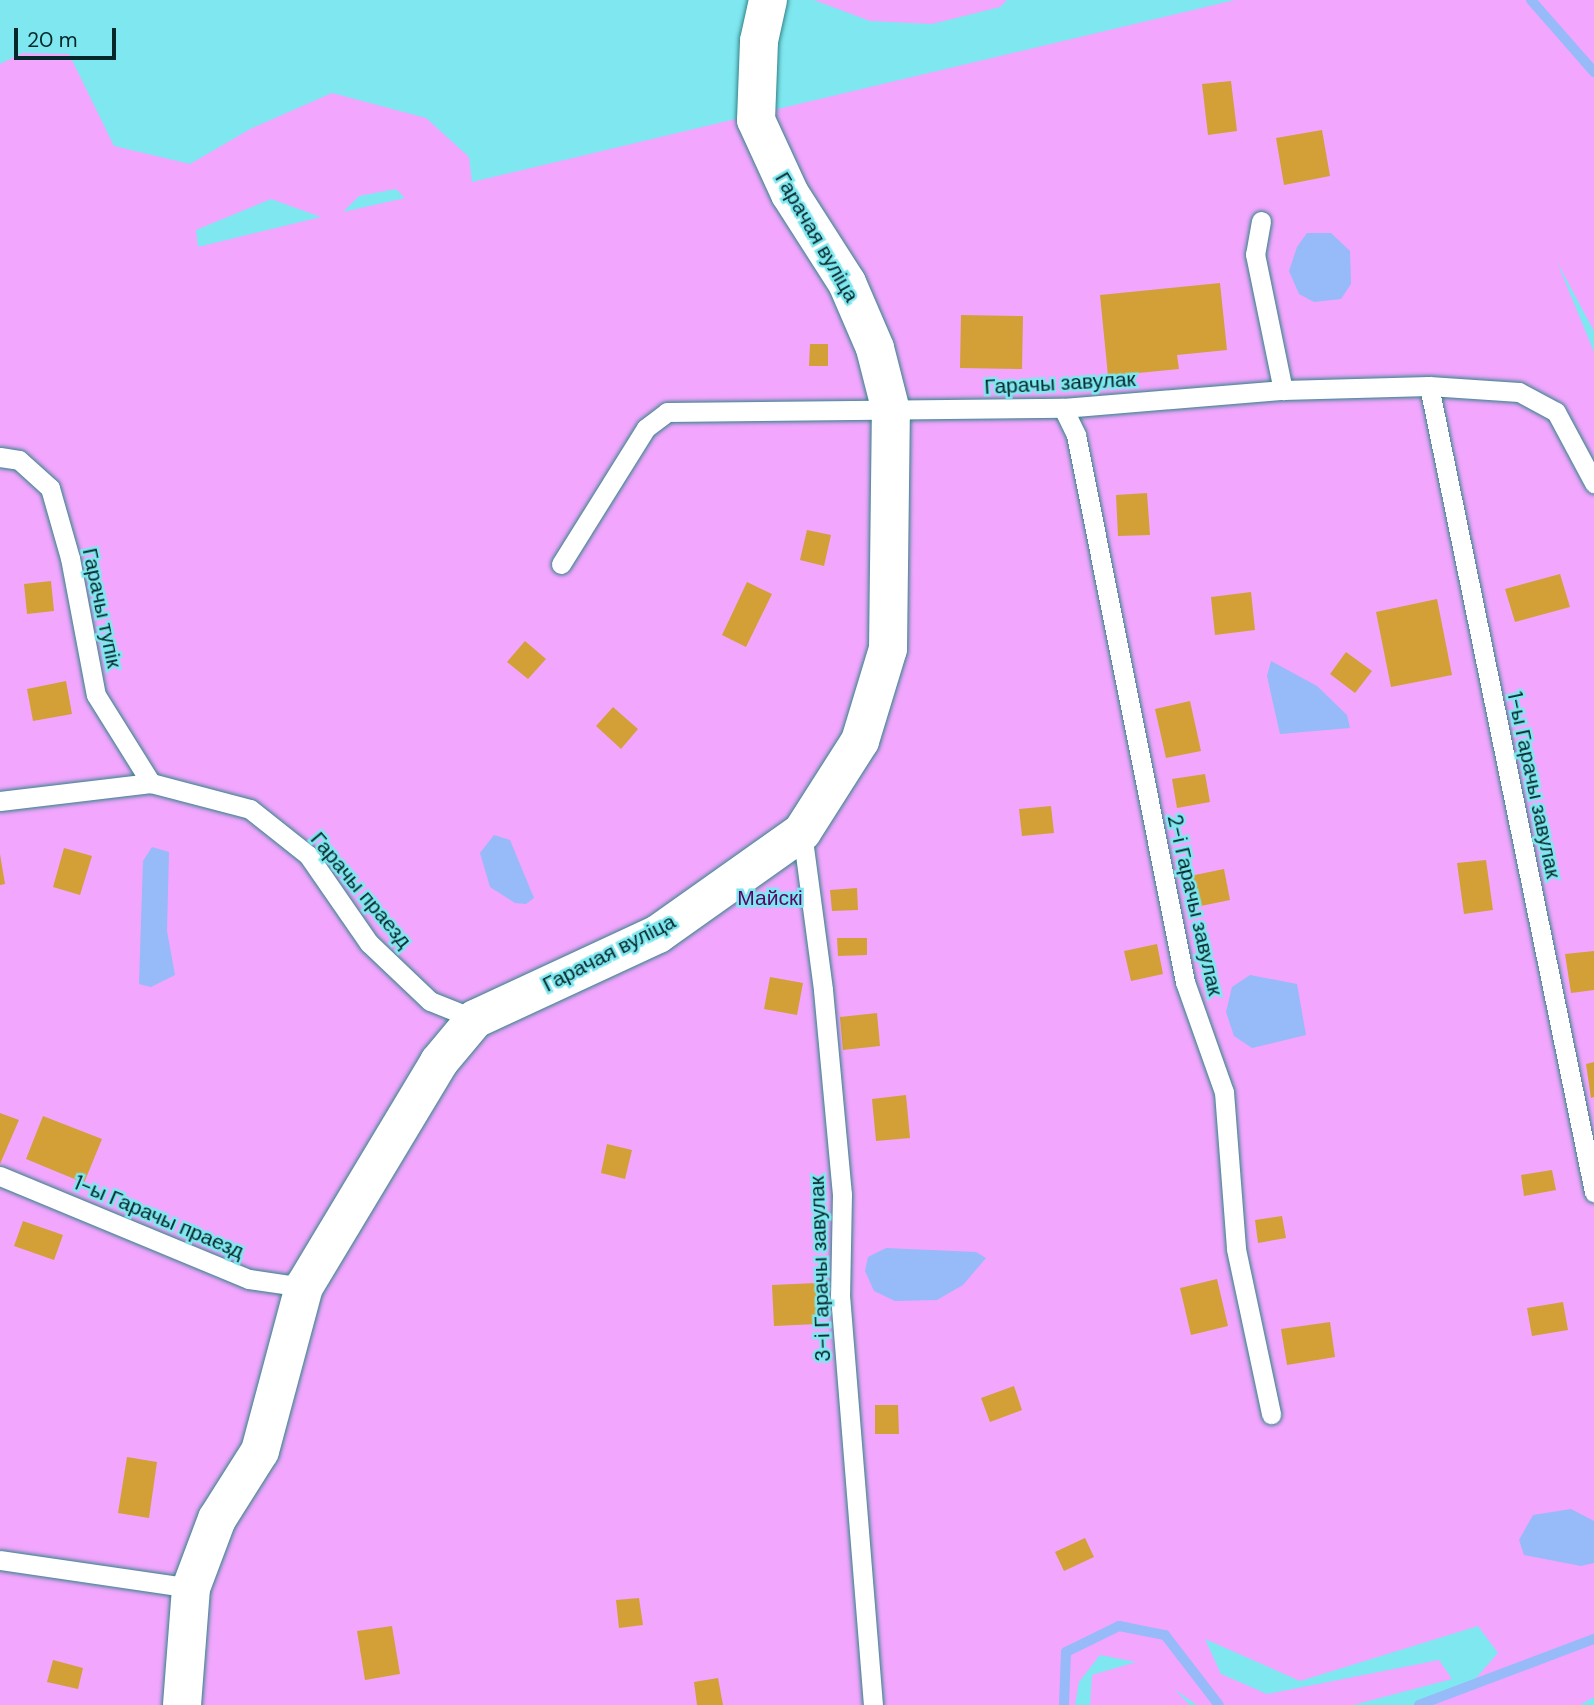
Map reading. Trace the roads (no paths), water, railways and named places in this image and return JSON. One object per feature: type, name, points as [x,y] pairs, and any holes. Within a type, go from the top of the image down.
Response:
[{"type":"street","name":"Гарачая вуліца","points":[[182,1705],[191,1588],[217,1519],[260,1451],[304,1287],[439,1062],[475,1019],[658,934],[802,832],[860,741],[888,649],[891,411],[875,348],[847,283],[790,194],[756,120],[759,41],[768,0]]},
{"type":"lane","points":[[1261,221],[1255,254],[1283,390]]},
{"type":"lane","name":"Гарачы завулак","points":[[561,564],[646,428],[667,412],[1063,408],[1283,390],[1429,386],[1518,392],[1556,412],[1594,483]]},
{"type":"lane","name":"1-ы Гарачы завулак","points":[[1429,386],[1594,1192]]},
{"type":"lane","name":"2-і Гарачы завулак","points":[[1063,408],[1076,435],[1185,982],[1224,1092],[1236,1249],[1271,1414]]},
{"type":"lane","name":"Гарачы тупік","points":[[0,457],[19,460],[50,488],[69,558],[96,695],[151,783]]},
{"type":"lane","name":"Гарачы праезд","points":[[0,801],[151,783],[250,809],[308,855],[369,943],[430,1001],[475,1019]]},
{"type":"lane","name":"3-і Гарачы завулак","points":[[802,832],[823,990],[842,1194],[840,1295],[873,1705]]},
{"type":"lane","name":"1-ы Гарачы праезд","points":[[0,1176],[248,1279],[304,1287]]},
{"type":"lane","points":[[0,1560],[191,1588]]},
{"type":"water","points":[[1307,233],[1331,233],[1350,251],[1351,284],[1341,299],[1314,302],[1299,294],[1289,271],[1297,247]]},
{"type":"water","points":[[1271,661],[1317,686],[1347,715],[1350,728],[1280,734],[1267,676]]},
{"type":"water","points":[[494,835],[510,840],[534,898],[526,904],[515,903],[490,887],[480,853]]},
{"type":"water","points":[[152,847],[169,852],[167,931],[175,975],[151,987],[139,984],[143,861]]},
{"type":"water","points":[[1250,975],[1297,984],[1306,1035],[1252,1048],[1234,1036],[1226,1012],[1232,987]]},
{"type":"water","points":[[886,1248],[976,1252],[986,1258],[963,1285],[937,1300],[895,1301],[874,1291],[865,1271],[868,1257]]},
{"type":"water","points":[[1571,1509],[1594,1521],[1594,1563],[1581,1566],[1524,1555],[1519,1540],[1533,1515]]},
{"type":"waterway","points":[[1531,0],[1594,72]]},
{"type":"waterway","points":[[1064,1705],[1066,1652],[1119,1626],[1165,1635],[1219,1705]]},
{"type":"waterway","points":[[1419,1705],[1594,1639]]},
{"type":"park label","name":"Майскі","points":[[770,898]]}]
